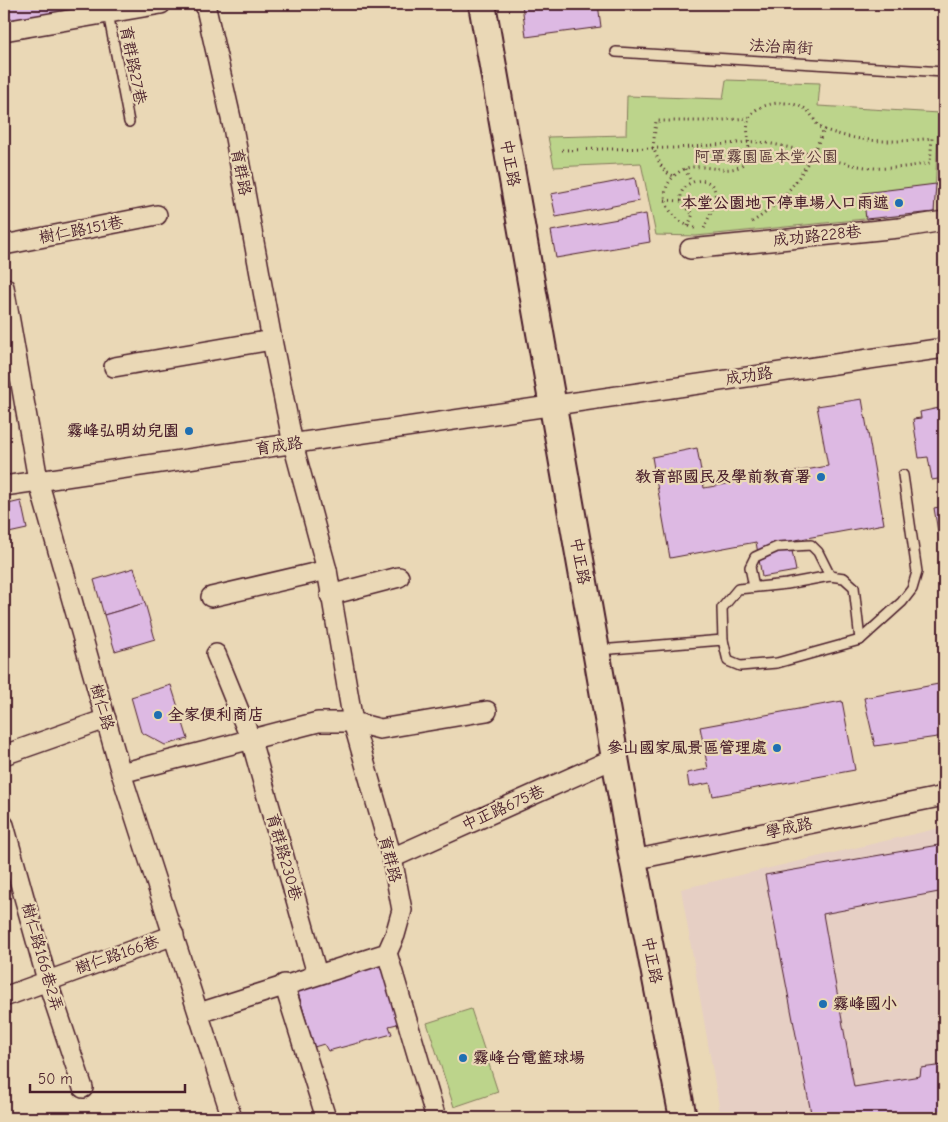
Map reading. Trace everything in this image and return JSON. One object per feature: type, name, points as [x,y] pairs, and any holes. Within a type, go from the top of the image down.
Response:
[{"type":"street","points":[[4,31],[161,4]]},
{"type":"street","name":"育群路","points":[[205,4],[233,127],[293,444],[327,570],[353,722],[392,858],[402,910],[395,935],[387,953]]},
{"type":"street","name":"中正路","points":[[482,4],[633,860],[683,1118]]},
{"type":"street","name":"樹仁路151巷","points":[[4,245],[158,215]]},
{"type":"street","name":"成功路228巷","points":[[690,249],[899,228],[944,221]]},
{"type":"street","name":"樹仁路","points":[[4,287],[38,480],[121,773],[232,1118]]},
{"type":"street","points":[[114,367],[272,340]]},
{"type":"street","name":"成功路","points":[[553,404],[944,348]]},
{"type":"street","name":"育成路","points":[[4,486],[553,404]]},
{"type":"street","points":[[211,597],[327,570]]},
{"type":"street","points":[[330,595],[399,578]]},
{"type":"street","name":"育群路230巷","points":[[216,654],[251,740],[317,974]]},
{"type":"street","points":[[121,773],[318,722],[353,722],[380,729],[487,711]]},
{"type":"street","points":[[4,755],[106,719]]},
{"type":"street","name":"中正路675巷","points":[[392,858],[615,758]]},
{"type":"street","name":"學成路","points":[[633,860],[944,796]]},
{"type":"street","name":"樹仁路166巷2弄","points":[[4,825],[47,980],[83,1088]]},
{"type":"street","name":"樹仁路166巷","points":[[4,997],[174,935]]},
{"type":"street","points":[[199,1012],[387,953],[436,1118]]},
{"type":"street","points":[[284,984],[326,1118]]},
{"type":"lane","name":"育群路27巷","points":[[108,13],[129,122]]},
{"type":"lane","name":"法治南街","points":[[616,52],[944,72]]},
{"type":"lane","points":[[860,640],[854,587],[844,578],[830,576],[788,584],[738,589],[722,608],[723,640],[728,661],[740,666],[777,663],[860,640],[902,602],[912,589],[917,572],[903,475]]},
{"type":"lane","points":[[754,587],[750,567],[755,557],[777,548],[811,545],[818,552],[830,576]]},
{"type":"lane","points":[[596,650],[723,640]]},
{"type":"path","points":[[562,150],[671,149],[754,142],[790,147],[867,167],[906,167],[930,163],[932,138],[883,142],[855,139],[820,128],[808,110],[790,103],[779,102],[757,109],[749,118],[746,127],[748,154],[744,163],[731,170],[704,166],[684,169],[674,176],[666,187],[665,200],[668,210],[688,226],[711,230]]},
{"type":"path","points":[[674,176],[661,167],[654,148],[656,121],[711,121],[749,118]]},
{"type":"path","points":[[750,222],[778,202],[798,180],[824,130]]},
{"type":"path","points":[[684,169],[691,182]]},
{"type":"path","points":[[688,226],[693,214],[686,209],[681,201],[683,189],[695,180],[704,181],[712,186],[715,191],[715,201],[704,230]]},
{"type":"path","points":[[665,200],[681,201]]},
{"type":"shaded area","name":"霧峰國小","points":[[944,827],[944,1118],[721,1118],[681,889]]},
{"type":"green space","name":"阿罩霧園區本堂公園","points":[[726,80],[820,83],[818,106],[939,113],[934,212],[696,236],[656,235],[641,163],[554,167],[548,137],[626,135],[627,96],[723,99]]},
{"type":"green space","name":"霧峰台電籃球場","points":[[471,1009],[498,1092],[454,1107],[427,1023]]},
{"type":"building","points":[[4,4],[76,4],[77,13],[5,21]]},
{"type":"building","points":[[522,4],[598,4],[601,27],[526,37]]},
{"type":"building","points":[[635,178],[639,201],[556,217],[551,194]]},
{"type":"building","name":"本堂公園地下停車場入口雨遮","points":[[936,184],[934,212],[866,219],[863,193]]},
{"type":"building","points":[[646,214],[650,242],[556,258],[551,231]]},
{"type":"building","name":"教育部國民及學前教育署","points":[[862,399],[884,524],[790,541],[796,571],[762,577],[756,542],[670,558],[652,457],[697,448],[704,488],[828,466],[817,406]]},
{"type":"building","points":[[944,407],[944,478],[932,480],[928,457],[919,458],[913,419],[921,418],[920,412]]},
{"type":"building","points":[[21,501],[27,529],[4,534],[4,505]]},
{"type":"building","points":[[944,506],[944,567],[934,508]]},
{"type":"building","points":[[134,568],[145,603],[104,615],[94,580]]},
{"type":"building","points":[[145,603],[155,639],[115,651],[104,615]]},
{"type":"building","points":[[944,683],[944,736],[875,746],[864,698]]},
{"type":"building","name":"全家便利商店","points":[[171,685],[188,739],[165,745],[141,732],[131,697]]},
{"type":"building","name":"參山國家風景區管理處","points":[[842,701],[855,770],[713,796],[710,783],[689,787],[687,773],[708,769],[700,727]]},
{"type":"building","points":[[944,844],[944,891],[823,914],[854,1087],[920,1076],[921,1068],[944,1065],[944,1118],[812,1118],[765,875]]},
{"type":"building","points":[[380,963],[401,1023],[389,1026],[392,1034],[328,1051],[324,1044],[314,1047],[297,989]]},
{"type":"place","name":"本堂公園地下停車場入口雨遮","points":[[899,203]]},
{"type":"place","name":"霧峰弘明幼兒園","points":[[189,431]]},
{"type":"place","name":"教育部國民及學前教育署","points":[[821,477]]},
{"type":"place","name":"全家便利商店","points":[[158,715]]},
{"type":"place","name":"參山國家風景區管理處","points":[[777,748]]},
{"type":"place","name":"霧峰國小","points":[[823,1004]]},
{"type":"place","name":"霧峰台電籃球場","points":[[463,1058]]}]
